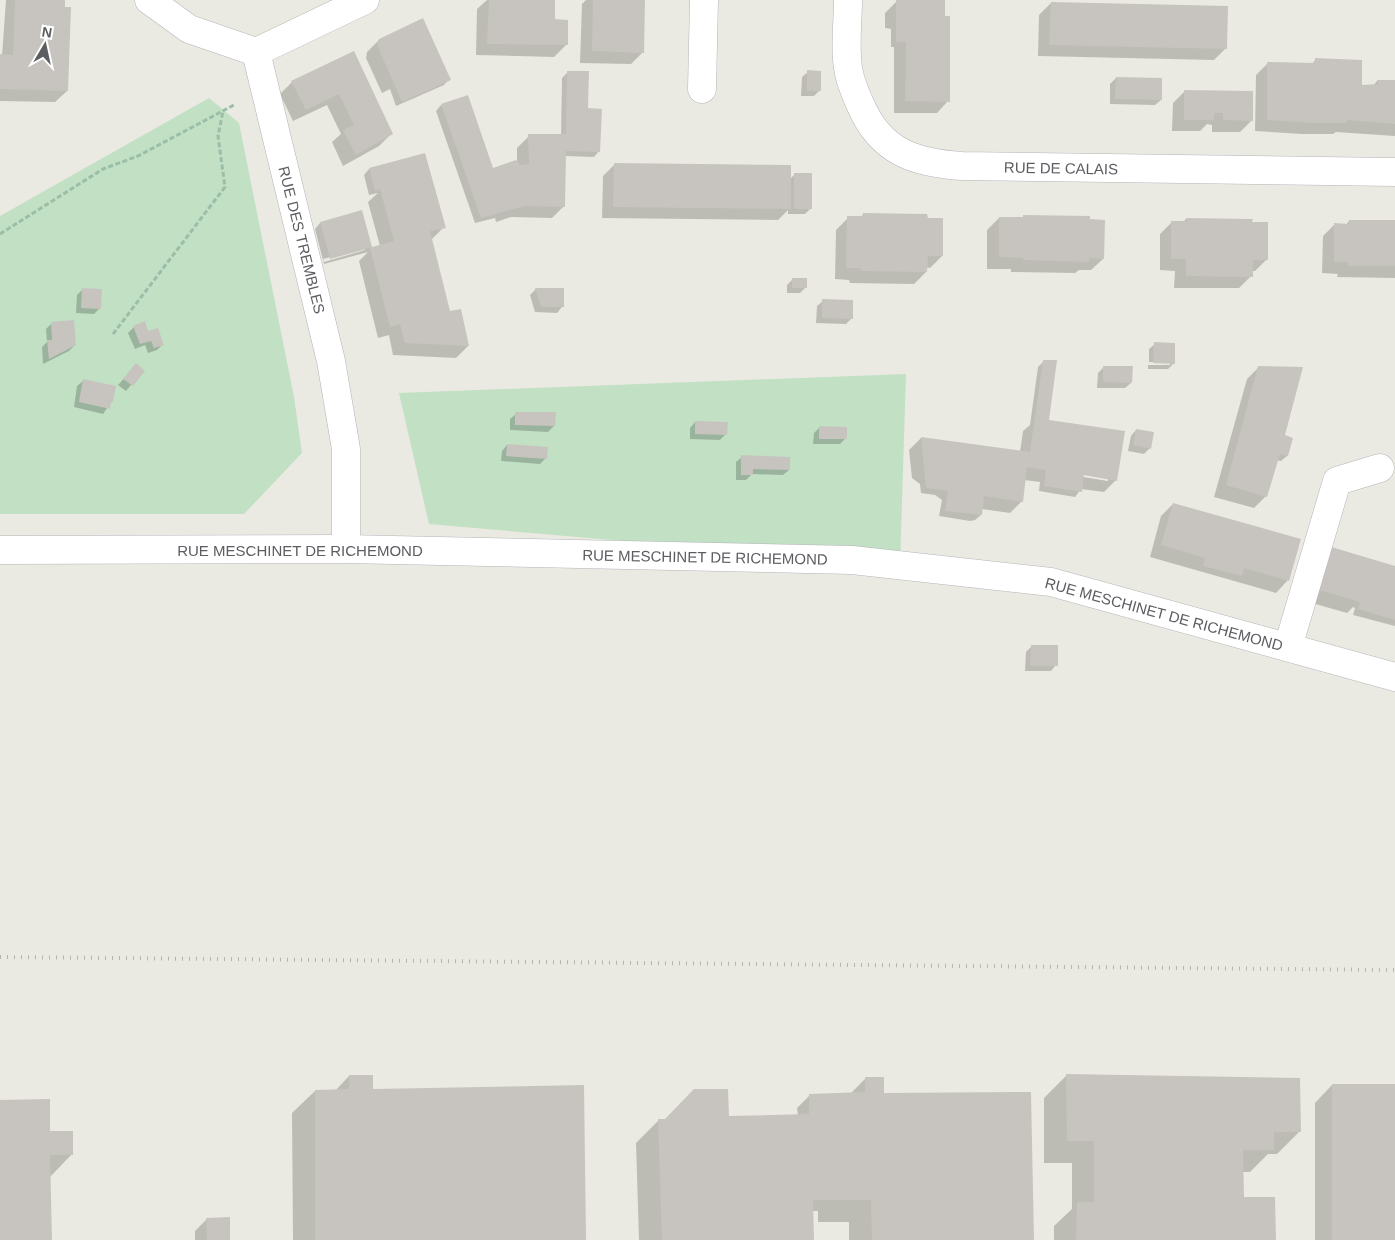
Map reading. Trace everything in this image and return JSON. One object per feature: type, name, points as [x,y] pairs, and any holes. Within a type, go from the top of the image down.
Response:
[{"type":"street","points":[[149,0],[189,29],[256,52],[365,0]]},
{"type":"street","points":[[702,89],[704,0]]},
{"type":"street","name":"RUE DE CALAIS","points":[[848,0],[848,72],[854,91],[868,122],[888,144],[917,160],[932,164],[962,166],[1395,172]]},
{"type":"street","name":"RUE DES TREMBLES","points":[[256,52],[331,361],[346,449],[346,549]]},
{"type":"street","points":[[1288,648],[1338,482],[1380,468]]},
{"type":"street","name":"RUE MESCHINET DE RICHEMOND","points":[[0,550],[346,549],[852,560],[1051,582],[1395,677]]},
{"type":"path","points":[[0,234],[103,169],[138,156],[266,89]]},
{"type":"path","points":[[114,334],[225,187],[218,136],[223,110]]},
{"type":"green space","points":[[209,98],[239,123],[294,397],[302,453],[244,514],[0,514],[0,216]]},
{"type":"green space","points":[[906,374],[900,565],[429,524],[399,393]]},
{"type":"building","points":[[15,0],[65,0],[65,7],[71,7],[68,91],[0,89],[0,54],[13,55]]},
{"type":"building","points":[[489,0],[555,0],[555,19],[568,20],[568,45],[487,44]]},
{"type":"building","points":[[593,0],[645,0],[644,53],[592,51]]},
{"type":"building","points":[[896,0],[945,0],[945,16],[950,16],[950,102],[905,101],[906,42],[896,42]]},
{"type":"building","points":[[1051,2],[1228,6],[1227,49],[1049,45]]},
{"type":"building","points":[[423,18],[451,80],[402,102],[377,45],[379,39]]},
{"type":"building","points":[[354,51],[393,134],[356,155],[343,130],[354,125],[339,94],[306,110],[291,81]]},
{"type":"building","points":[[1315,58],[1362,60],[1362,85],[1378,84],[1377,80],[1395,80],[1395,124],[1347,120],[1346,123],[1314,123],[1267,120],[1267,62],[1315,63]]},
{"type":"building","points":[[807,70],[821,71],[821,91],[807,91]]},
{"type":"building","points":[[567,71],[589,71],[588,108],[602,109],[600,152],[566,151],[565,207],[524,206],[481,218],[441,104],[468,95],[493,168],[516,160],[520,165],[529,164],[528,134],[566,134]]},
{"type":"building","points":[[1116,77],[1162,78],[1162,100],[1115,99]]},
{"type":"building","points":[[1184,90],[1253,91],[1253,121],[1223,120],[1223,113],[1214,113],[1214,120],[1184,120]]},
{"type":"building","points":[[425,153],[446,228],[430,231],[450,311],[461,309],[469,346],[405,343],[400,324],[390,327],[370,248],[330,259],[320,222],[362,210],[372,247],[394,241],[380,189],[375,191],[369,168]]},
{"type":"building","points":[[614,163],[791,165],[791,209],[613,207]]},
{"type":"building","points":[[794,173],[812,173],[812,209],[794,209]]},
{"type":"building","points":[[863,213],[927,214],[928,218],[943,218],[943,256],[928,256],[927,272],[861,271],[861,268],[846,268],[847,216],[862,216]]},
{"type":"building","points":[[1023,215],[1090,216],[1090,219],[1105,220],[1104,259],[1090,258],[1089,262],[1023,260],[1023,258],[999,257],[999,217],[1023,217]]},
{"type":"building","points":[[1186,218],[1253,219],[1252,222],[1268,222],[1268,260],[1253,260],[1253,277],[1186,276],[1186,259],[1171,259],[1171,221],[1187,221]]},
{"type":"building","points":[[1349,220],[1395,220],[1395,266],[1348,266],[1349,262],[1334,262],[1334,223],[1349,224]]},
{"type":"building","points":[[792,278],[807,278],[807,288],[792,288]]},
{"type":"building","points":[[82,288],[102,289],[101,309],[81,308]]},
{"type":"building","points":[[535,288],[564,288],[564,307],[541,307]]},
{"type":"building","points":[[822,299],[853,300],[853,319],[822,318]]},
{"type":"building","points":[[74,320],[76,345],[49,359],[47,340],[52,340],[51,322]]},
{"type":"building","points":[[145,321],[148,331],[158,328],[164,345],[154,348],[151,341],[140,344],[133,326]]},
{"type":"building","points":[[1154,342],[1175,343],[1175,364],[1153,363]]},
{"type":"building","points":[[1043,360],[1057,360],[1049,420],[1125,431],[1117,481],[1084,475],[1082,492],[1044,486],[1046,470],[1027,467],[1023,502],[984,496],[982,515],[945,511],[948,491],[926,488],[921,437],[1030,452]]},
{"type":"building","points":[[136,363],[145,371],[133,386],[123,379]]},
{"type":"building","points":[[1103,366],[1133,366],[1132,383],[1103,382]]},
{"type":"building","points":[[1258,366],[1303,367],[1285,435],[1293,438],[1288,456],[1280,454],[1267,497],[1226,485]]},
{"type":"building","points":[[83,379],[116,386],[110,409],[79,402]]},
{"type":"building","points":[[515,412],[556,412],[555,426],[515,425]]},
{"type":"building","points":[[695,421],[728,422],[727,435],[695,434]]},
{"type":"building","points":[[819,426],[847,427],[847,439],[819,439]]},
{"type":"building","points":[[1136,429],[1154,432],[1151,449],[1133,445]]},
{"type":"building","points":[[507,444],[548,447],[547,459],[506,456]]},
{"type":"building","points":[[741,455],[790,457],[790,470],[753,469],[753,475],[741,475]]},
{"type":"building","points":[[1173,503],[1301,539],[1289,581],[1244,568],[1242,576],[1203,566],[1205,558],[1161,545]]},
{"type":"building","points":[[1328,546],[1395,566],[1395,620],[1358,609],[1360,602],[1316,589]]},
{"type":"building","points":[[1031,645],[1058,645],[1058,666],[1030,666]]},
{"type":"building","points":[[1066,1074],[1300,1078],[1301,1132],[1274,1132],[1274,1150],[1243,1150],[1244,1197],[1275,1197],[1276,1240],[1076,1240],[1077,1202],[1094,1202],[1094,1141],[1067,1141]]},
{"type":"building","points":[[349,1075],[373,1075],[373,1089],[584,1085],[586,1240],[315,1240],[315,1090],[349,1089]]},
{"type":"building","points":[[865,1077],[884,1077],[884,1093],[1031,1092],[1034,1240],[872,1240],[871,1200],[813,1200],[814,1240],[662,1240],[658,1119],[665,1119],[694,1089],[728,1089],[729,1116],[809,1114],[809,1094],[865,1092]]},
{"type":"building","points":[[1332,1084],[1395,1084],[1395,1240],[1332,1240]]},
{"type":"building","points":[[50,1099],[50,1131],[73,1131],[73,1155],[50,1155],[52,1240],[0,1240],[0,1100]]},
{"type":"building","points":[[230,1217],[230,1240],[207,1240],[206,1218]]},
{"type":"railway","points":[[0,957],[1395,970]]}]
